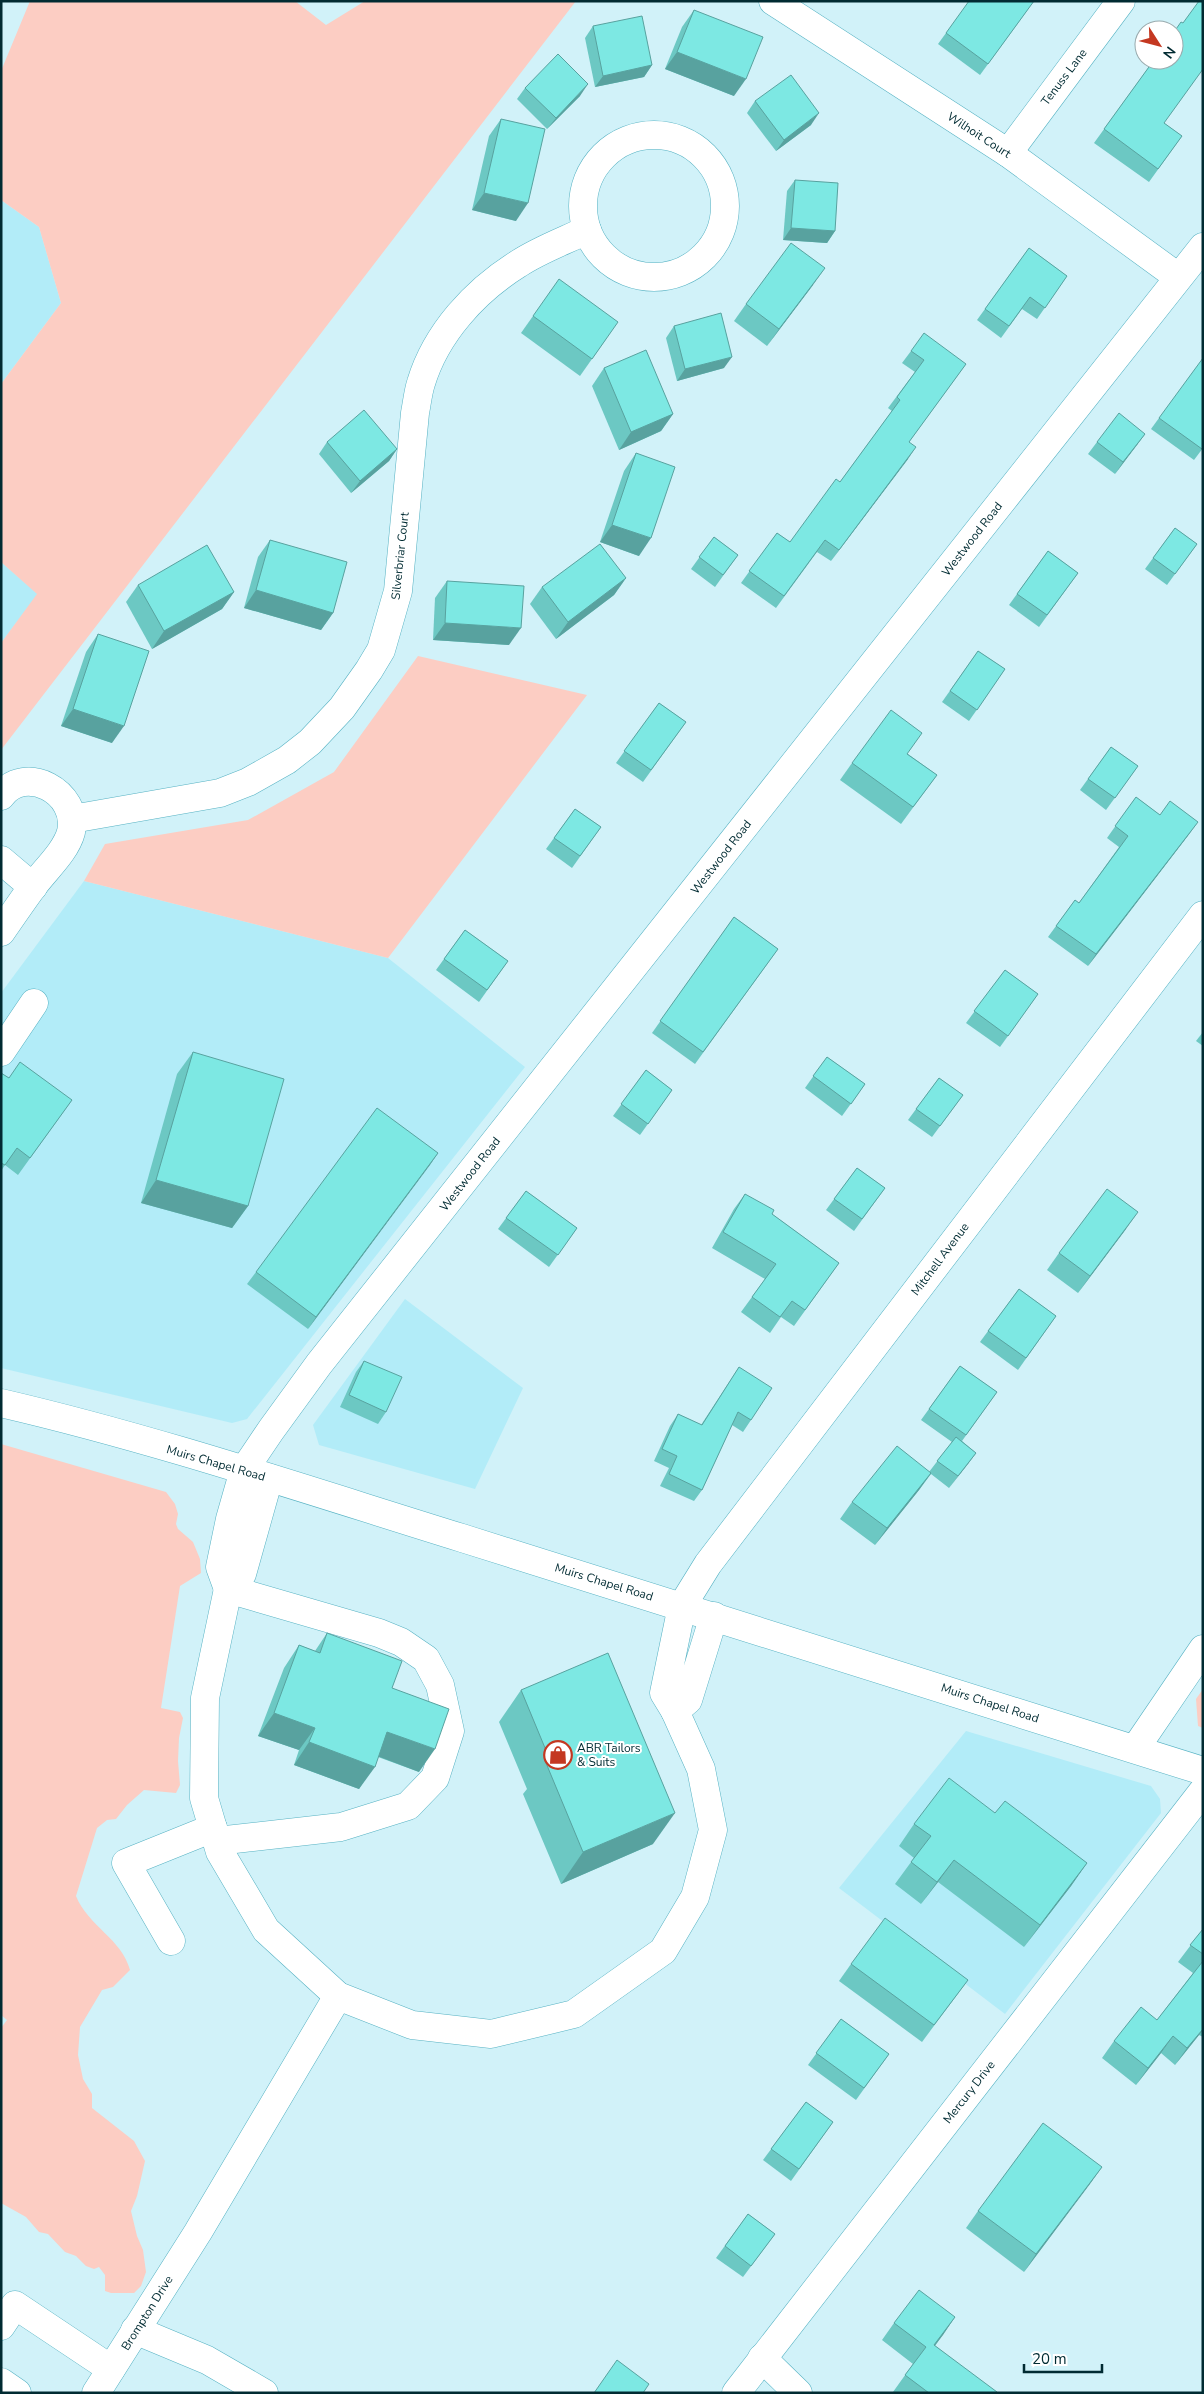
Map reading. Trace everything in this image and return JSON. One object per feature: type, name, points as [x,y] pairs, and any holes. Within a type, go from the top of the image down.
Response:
[{"type":"street","name":"Wilhoit Court","points":[[773,1],[1008,153],[1178,277]]},
{"type":"street","name":"Tenuss Lane","points":[[1008,153],[1121,1]]},
{"type":"street","points":[[663,135],[693,146],[706,156],[716,169],[722,184],[725,215],[721,231],[714,245],[692,267],[677,274],[662,277],[646,277],[630,273],[604,257],[594,244],[587,230],[583,214],[583,198],[594,168],[604,156],[632,138],[663,135]]},
{"type":"street","name":"Silverbriar Court","points":[[72,819],[220,793],[248,782],[287,760],[310,742],[342,708],[381,650],[392,619],[398,591],[415,413],[420,384],[431,358],[454,321],[490,285],[519,263],[587,230]]},
{"type":"street","name":"Westwood Road","points":[[228,1589],[220,1567],[230,1519],[257,1474],[270,1430],[320,1364],[1203,247]]},
{"type":"street","points":[[1,796],[17,784],[34,783],[50,786],[68,805],[72,819],[68,841],[1,932]]},
{"type":"street","points":[[1,860],[33,887]]},
{"type":"street","name":"Mitchell Avenue","points":[[682,1606],[708,1564],[1203,914]]},
{"type":"street","points":[[1,1052],[34,1004]]},
{"type":"street","name":"Muirs Chapel Road","points":[[1,1403],[43,1413],[257,1474],[1203,1771]]},
{"type":"street","points":[[171,1941],[126,1863],[215,1834],[341,1828],[408,1806],[435,1778],[450,1730],[440,1685],[426,1659],[401,1642],[379,1633],[228,1589],[205,1698],[204,1798],[215,1834],[220,1852],[266,1930],[338,1996],[412,2025],[491,2034],[574,2014],[663,1951],[695,1897],[713,1830],[701,1769],[675,1711],[664,1693],[682,1606]]},
{"type":"street","points":[[675,1711],[688,1700],[714,1616]]},
{"type":"street","points":[[1135,1749],[1203,1649]]},
{"type":"street","name":"Mercury Drive","points":[[736,2393],[1203,1791]]},
{"type":"street","name":"Brompton Drive","points":[[96,2393],[198,2232],[338,1996]]},
{"type":"street","points":[[1,2326],[15,2305],[111,2369]]},
{"type":"street","points":[[136,2330],[207,2360],[264,2393]]},
{"type":"street","points":[[762,2358],[798,2393]]},
{"type":"street","points":[[1,2382],[17,2393]]},
{"type":"shaded area","points":[[30,1],[295,1],[326,25],[365,1],[576,1],[1,750],[1,643],[37,594],[1,562],[1,384],[61,303],[39,227],[1,200],[1,71]]},
{"type":"shaded area","points":[[1,200],[39,227],[61,303],[1,384]]},
{"type":"shaded area","points":[[1,562],[38,594],[1,643]]},
{"type":"shaded area","points":[[418,656],[587,695],[388,958],[84,881],[105,844],[248,820],[334,772]]},
{"type":"shaded area","points":[[84,881],[388,958],[525,1067],[247,1419],[232,1423],[1,1368],[1,993]]},
{"type":"shaded area","points":[[405,1299],[523,1388],[475,1489],[319,1445],[313,1425]]},
{"type":"shaded area","points":[[1,1444],[166,1492],[175,1504],[178,1514],[176,1524],[178,1529],[193,1542],[200,1559],[201,1573],[180,1586],[161,1708],[180,1712],[183,1718],[179,1738],[180,1785],[176,1793],[144,1790],[127,1805],[116,1819],[107,1820],[97,1828],[76,1896],[88,1916],[120,1950],[130,1970],[113,1987],[102,1990],[80,2027],[78,2055],[83,2079],[92,2094],[92,2108],[134,2141],[145,2161],[137,2196],[131,2211],[137,2236],[143,2250],[146,2272],[141,2286],[134,2293],[111,2293],[105,2291],[105,2275],[99,2267],[94,2269],[86,2266],[76,2256],[65,2252],[48,2234],[39,2232],[26,2217],[1,2203],[1,2028],[7,2020],[1,2015]]},
{"type":"shaded area","points":[[1203,1689],[1203,1728],[1198,1726],[1196,1699]]},
{"type":"shaded area","points":[[966,1731],[1151,1786],[1160,1799],[1161,1813],[1005,2014],[839,1888]]},
{"type":"building","points":[[969,1],[1034,1],[988,64],[946,33]]},
{"type":"building","points":[[1199,1],[1203,1],[1203,69],[1164,123],[1182,136],[1158,169],[1104,129],[1147,70],[1184,70],[1184,22]]},
{"type":"building","points":[[694,10],[763,37],[746,79],[677,52]]},
{"type":"building","points":[[642,16],[652,65],[603,76],[593,26]]},
{"type":"building","points":[[558,54],[588,84],[556,118],[525,88]]},
{"type":"building","points":[[791,75],[819,113],[784,140],[755,101]]},
{"type":"building","points":[[501,119],[545,129],[528,203],[484,193]]},
{"type":"building","points":[[795,180],[838,183],[835,231],[791,228]]},
{"type":"building","points":[[791,243],[825,268],[779,329],[746,304]]},
{"type":"building","points":[[1029,248],[1067,276],[1045,308],[1030,297],[1009,326],[985,309]]},
{"type":"building","points":[[559,279],[618,322],[592,359],[533,316]]},
{"type":"building","points":[[721,313],[732,357],[685,369],[674,326]]},
{"type":"building","points":[[924,333],[966,364],[909,442],[916,447],[839,550],[825,540],[784,596],[749,571],[777,533],[790,542],[836,479],[840,482],[900,400],[897,397],[924,360],[911,351]]},
{"type":"building","points":[[646,350],[673,414],[631,432],[604,368]]},
{"type":"building","points":[[1203,358],[1203,447],[1202,449],[1159,418]]},
{"type":"building","points":[[364,410],[397,449],[360,481],[327,442]]},
{"type":"building","points":[[1119,413],[1145,434],[1123,462],[1097,442]]},
{"type":"building","points":[[636,453],[675,467],[651,538],[612,525]]},
{"type":"building","points":[[1175,528],[1197,544],[1175,574],[1153,558]]},
{"type":"building","points":[[714,537],[738,555],[723,575],[699,557]]},
{"type":"building","points":[[270,540],[347,562],[333,613],[256,590]]},
{"type":"building","points":[[600,544],[626,578],[568,622],[542,587]]},
{"type":"building","points":[[207,545],[234,592],[164,631],[138,585]]},
{"type":"building","points":[[1048,551],[1078,573],[1047,615],[1017,594]]},
{"type":"building","points":[[447,581],[524,586],[521,628],[445,623]]},
{"type":"building","points":[[98,634],[149,651],[124,726],[73,709]]},
{"type":"building","points":[[978,651],[1005,669],[977,710],[950,691]]},
{"type":"building","points":[[659,703],[686,722],[651,770],[624,751]]},
{"type":"building","points":[[891,710],[922,733],[907,754],[937,775],[913,807],[852,763]]},
{"type":"building","points":[[1111,747],[1138,766],[1115,798],[1088,779]]},
{"type":"building","points":[[1136,797],[1160,815],[1170,801],[1198,822],[1096,954],[1056,926],[1075,900],[1079,903],[1128,836],[1115,826]]},
{"type":"building","points":[[575,809],[601,827],[580,856],[554,838]]},
{"type":"building","points":[[734,917],[778,949],[703,1052],[660,1021]]},
{"type":"building","points":[[465,930],[508,961],[487,990],[444,959]]},
{"type":"building","points":[[1005,970],[1038,994],[1008,1036],[974,1011]]},
{"type":"building","points":[[193,1052],[284,1079],[248,1206],[156,1180]]},
{"type":"building","points":[[827,1057],[865,1084],[851,1104],[813,1076]]},
{"type":"building","points":[[20,1062],[72,1100],[30,1158],[17,1148],[5,1165],[1,1163],[1,1073],[9,1078]]},
{"type":"building","points":[[646,1070],[672,1090],[648,1124],[621,1104]]},
{"type":"building","points":[[939,1078],[963,1095],[940,1126],[916,1109]]},
{"type":"building","points":[[377,1108],[438,1153],[316,1317],[256,1272]]},
{"type":"building","points":[[857,1168],[885,1188],[862,1219],[834,1199]]},
{"type":"building","points":[[1107,1189],[1138,1212],[1090,1276],[1059,1253]]},
{"type":"building","points":[[526,1191],[577,1228],[558,1255],[506,1218]]},
{"type":"building","points":[[745,1194],[774,1210],[772,1214],[839,1263],[805,1310],[792,1301],[780,1317],[752,1297],[776,1264],[723,1232]]},
{"type":"building","points":[[1019,1289],[1056,1316],[1026,1358],[988,1331]]},
{"type":"building","points":[[364,1361],[402,1377],[386,1412],[349,1395]]},
{"type":"building","points":[[960,1366],[997,1392],[966,1435],[929,1409]]},
{"type":"building","points":[[739,1367],[772,1388],[751,1420],[738,1412],[702,1490],[669,1474],[677,1456],[662,1449],[678,1414],[702,1425]]},
{"type":"building","points":[[956,1437],[976,1453],[958,1476],[937,1461]]},
{"type":"building","points":[[897,1446],[931,1473],[887,1528],[852,1502]]},
{"type":"building","points":[[327,1633],[402,1661],[392,1688],[449,1709],[435,1749],[387,1732],[375,1767],[309,1742],[315,1728],[274,1713],[299,1645],[320,1653]]},
{"type":"building","points":[[608,1653],[675,1813],[583,1852],[546,1763],[550,1760],[521,1690]]},
{"type":"building","points":[[949,1778],[995,1813],[1005,1801],[1087,1863],[1040,1925],[954,1860],[937,1882],[911,1862],[931,1836],[914,1824]]},
{"type":"building","points":[[885,1918],[968,1980],[934,2025],[851,1964]]},
{"type":"building","points":[[1203,1929],[1203,1954],[1190,1945]]},
{"type":"building","points":[[1203,1961],[1203,2029],[1187,2048],[1173,2036],[1148,2068],[1114,2041],[1141,2007],[1157,2020]]},
{"type":"building","points":[[841,2019],[889,2054],[864,2088],[816,2053]]},
{"type":"building","points":[[806,2102],[833,2122],[799,2169],[771,2149]]},
{"type":"building","points":[[1043,2123],[1102,2167],[1036,2254],[978,2211]]},
{"type":"building","points":[[748,2214],[775,2234],[751,2266],[725,2246]]},
{"type":"building","points":[[919,2290],[955,2317],[934,2345],[996,2393],[929,2393],[905,2375],[926,2347],[894,2323]]},
{"type":"building","points":[[617,2360],[649,2384],[643,2393],[594,2393]]},
{"type":"place","name":"ABR Tailors & Suits","points":[[558,1755]]}]
